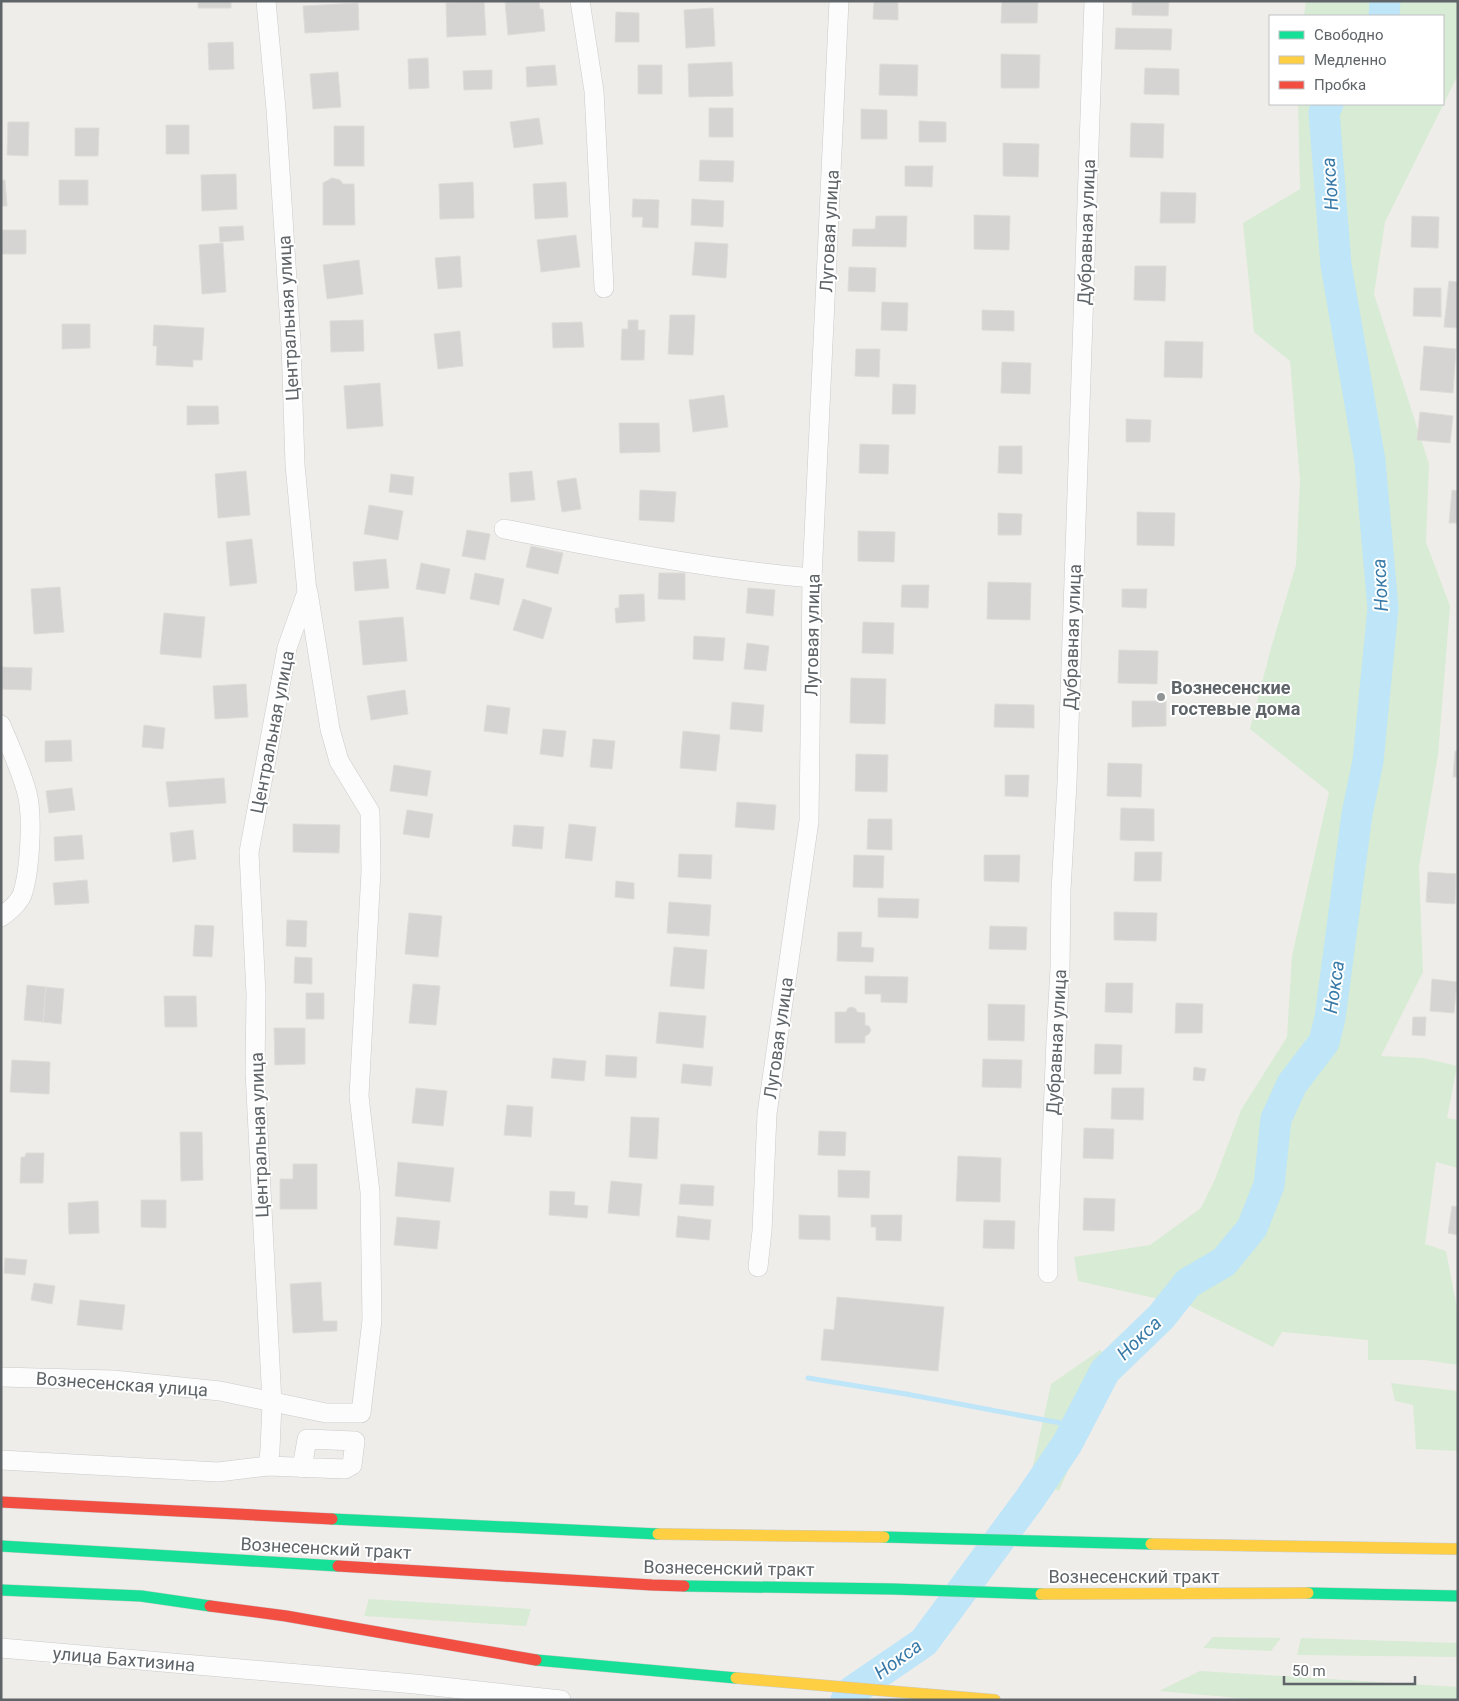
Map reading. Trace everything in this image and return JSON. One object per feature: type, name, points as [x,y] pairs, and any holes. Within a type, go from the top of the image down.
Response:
[{"type":"main road","name":"Вознесенский тракт","points":[[1,1502],[659,1534],[1458,1549]]},
{"type":"main road","name":"Вознесенский тракт","points":[[1,1546],[652,1585],[893,1589],[1034,1594],[1318,1593],[1458,1596]]},
{"type":"main road","points":[[1,1590],[141,1596],[286,1616],[522,1659],[995,1700]]},
{"type":"street","name":"Центральная улица","points":[[266,1],[276,109],[291,342],[295,465],[307,592],[287,648],[249,852],[256,994],[255,1072],[272,1403],[268,1466]]},
{"type":"street","points":[[580,1],[594,91],[604,288]]},
{"type":"street","name":"Луговая улица","points":[[758,1267],[762,1231],[767,1114],[809,821],[812,578],[839,1]]},
{"type":"street","name":"Дубравная улица","points":[[1048,1272],[1060,968],[1061,890],[1068,763],[1094,1]]},
{"type":"street","points":[[504,529],[628,554],[750,573],[812,578]]},
{"type":"street","name":"Вознесенская улица","points":[[1,1377],[113,1380],[220,1391],[326,1414],[360,1413],[372,1320],[370,1192],[359,1096],[371,871],[370,812],[340,761],[330,729],[307,592]]},
{"type":"street","points":[[1,725],[27,794],[30,828],[28,864],[22,896],[1,917]]},
{"type":"street","points":[[1,1460],[218,1472],[268,1466],[302,1468]]},
{"type":"street","name":"улица Бахтизина","points":[[1,1648],[561,1700]]},
{"type":"green space","points":[[1306,1],[1458,1],[1458,75],[1444,103],[1444,15],[1304,15]]},
{"type":"green space","points":[[1298,105],[1443,105],[1385,222],[1374,294],[1429,464],[1426,542],[1450,606],[1438,755],[1419,867],[1423,972],[1381,1056],[1423,1058],[1457,1066],[1447,1118],[1458,1120],[1458,1168],[1436,1162],[1425,1244],[1446,1251],[1458,1313],[1458,1365],[1425,1360],[1368,1360],[1368,1340],[1282,1332],[1273,1347],[1190,1306],[1078,1281],[1074,1257],[1150,1245],[1201,1208],[1215,1179],[1241,1110],[1287,1037],[1292,956],[1329,792],[1250,729],[1271,648],[1296,565],[1300,480],[1290,361],[1254,332],[1243,223],[1300,189]]},
{"type":"green space","points":[[1100,1350],[1117,1364],[1101,1405],[1081,1440],[1059,1491],[1030,1479],[1051,1384]]},
{"type":"green space","points":[[1391,1383],[1458,1391],[1458,1451],[1416,1449],[1413,1405],[1395,1401]]},
{"type":"green space","points":[[369,1599],[531,1609],[526,1626],[364,1616]]},
{"type":"green space","points":[[1213,1637],[1281,1638],[1271,1651],[1203,1648]]},
{"type":"green space","points":[[1301,1638],[1458,1643],[1458,1657],[1297,1655]]},
{"type":"green space","points":[[1200,1671],[1458,1687],[1458,1700],[1260,1700],[1159,1691]]},
{"type":"building","points":[[198,1],[231,1],[231,8],[198,8]]},
{"type":"building","points":[[505,1],[539,1],[540,9],[543,9],[545,31],[508,35]]},
{"type":"building","points":[[874,1],[898,1],[898,20],[873,19]]},
{"type":"building","points":[[1002,1],[1038,1],[1037,23],[1001,23]]},
{"type":"building","points":[[1132,1],[1169,1],[1168,16],[1132,15]]},
{"type":"building","points":[[484,2],[486,35],[447,37],[446,3]]},
{"type":"building","points":[[358,3],[359,30],[305,33],[303,6]]},
{"type":"building","points":[[713,8],[715,46],[686,48],[684,10]]},
{"type":"building","points":[[616,12],[639,13],[639,42],[615,42]]},
{"type":"building","points":[[1116,28],[1172,29],[1171,50],[1115,49]]},
{"type":"building","points":[[233,42],[234,69],[209,70],[208,43]]},
{"type":"building","points":[[1001,54],[1040,55],[1039,88],[1001,88]]},
{"type":"building","points":[[428,58],[429,88],[409,89],[408,59]]},
{"type":"building","points":[[732,62],[733,96],[689,97],[688,64]]},
{"type":"building","points":[[880,64],[918,65],[917,96],[879,95]]},
{"type":"building","points":[[555,65],[557,85],[527,87],[526,67]]},
{"type":"building","points":[[638,65],[662,65],[662,94],[638,94]]},
{"type":"building","points":[[1145,68],[1179,69],[1179,95],[1144,94]]},
{"type":"building","points":[[492,70],[492,89],[464,90],[463,71]]},
{"type":"building","points":[[338,72],[341,107],[313,109],[310,74]]},
{"type":"building","points":[[709,108],[733,108],[733,137],[709,137]]},
{"type":"building","points":[[861,109],[887,110],[887,139],[861,139]]},
{"type":"building","points":[[539,118],[543,144],[514,148],[510,122]]},
{"type":"building","points":[[919,121],[946,122],[946,142],[919,142]]},
{"type":"building","points":[[8,122],[29,122],[28,156],[7,155]]},
{"type":"building","points":[[1131,123],[1164,124],[1163,158],[1130,157]]},
{"type":"building","points":[[166,125],[189,125],[189,154],[166,154]]},
{"type":"building","points":[[334,126],[364,126],[364,166],[334,166]]},
{"type":"building","points":[[75,128],[99,128],[98,156],[75,156]]},
{"type":"building","points":[[1003,143],[1039,144],[1038,177],[1003,176]]},
{"type":"building","points":[[700,160],[734,161],[733,182],[699,181]]},
{"type":"building","points":[[905,166],[933,166],[932,187],[905,186]]},
{"type":"building","points":[[236,174],[237,209],[202,211],[201,175]]},
{"type":"building","points":[[332,178],[340,180],[343,184],[354,184],[355,225],[323,225],[323,183]]},
{"type":"building","points":[[1,180],[5,180],[7,206],[1,206]]},
{"type":"building","points":[[59,180],[88,180],[88,205],[59,205]]},
{"type":"building","points":[[473,182],[474,218],[440,219],[439,184]]},
{"type":"building","points":[[566,182],[568,217],[535,219],[533,184]]},
{"type":"building","points":[[1161,192],[1196,193],[1195,223],[1160,223]]},
{"type":"building","points":[[633,199],[659,200],[658,228],[642,227],[643,217],[632,217]]},
{"type":"building","points":[[692,199],[724,201],[723,227],[691,225]]},
{"type":"building","points":[[974,215],[1010,216],[1009,250],[974,249]]},
{"type":"building","points":[[876,216],[907,216],[906,247],[852,246],[853,229],[875,229]]},
{"type":"building","points":[[1412,216],[1439,217],[1438,248],[1411,247]]},
{"type":"building","points":[[243,226],[244,240],[220,242],[219,227]]},
{"type":"building","points":[[1,230],[26,230],[26,254],[1,254]]},
{"type":"building","points":[[576,235],[580,267],[541,272],[537,240]]},
{"type":"building","points":[[695,242],[728,244],[726,278],[692,275]]},
{"type":"building","points":[[223,243],[226,292],[202,294],[199,245]]},
{"type":"building","points":[[460,256],[462,287],[438,289],[435,258]]},
{"type":"building","points":[[359,260],[363,294],[327,299],[323,265]]},
{"type":"building","points":[[1135,266],[1166,266],[1165,301],[1134,300]]},
{"type":"building","points":[[849,267],[876,268],[875,292],[848,291]]},
{"type":"building","points":[[1449,281],[1458,282],[1458,328],[1444,327]]},
{"type":"building","points":[[1414,288],[1441,288],[1441,317],[1413,316]]},
{"type":"building","points":[[882,302],[908,303],[907,331],[881,330]]},
{"type":"building","points":[[982,310],[1014,311],[1014,331],[982,330]]},
{"type":"building","points":[[670,315],[695,315],[693,355],[668,354]]},
{"type":"building","points":[[363,320],[364,351],[331,352],[330,321]]},
{"type":"building","points":[[628,320],[638,320],[638,330],[645,330],[644,360],[621,360],[622,329],[628,329]]},
{"type":"building","points":[[582,322],[584,347],[553,348],[552,323]]},
{"type":"building","points":[[62,324],[90,324],[90,348],[62,349]]},
{"type":"building","points":[[154,325],[204,328],[202,360],[193,360],[193,367],[156,365],[157,346],[153,346]]},
{"type":"building","points":[[460,331],[463,366],[438,369],[434,334]]},
{"type":"building","points":[[1165,341],[1203,342],[1202,378],[1164,377]]},
{"type":"building","points":[[1424,346],[1456,349],[1453,393],[1420,390]]},
{"type":"building","points":[[856,349],[880,349],[879,377],[855,376]]},
{"type":"building","points":[[1002,362],[1031,363],[1030,394],[1001,393]]},
{"type":"building","points":[[380,383],[383,426],[347,429],[344,386]]},
{"type":"building","points":[[893,384],[916,385],[915,414],[892,414]]},
{"type":"building","points":[[724,395],[728,427],[693,432],[689,400]]},
{"type":"building","points":[[187,406],[218,406],[219,424],[187,425]]},
{"type":"building","points":[[1420,412],[1453,416],[1450,443],[1417,440]]},
{"type":"building","points":[[1126,419],[1151,420],[1150,442],[1126,442]]},
{"type":"building","points":[[619,423],[659,423],[660,452],[620,453]]},
{"type":"building","points":[[860,444],[889,445],[888,474],[859,473]]},
{"type":"building","points":[[999,446],[1022,446],[1022,474],[998,473]]},
{"type":"building","points":[[246,471],[250,515],[218,518],[215,474]]},
{"type":"building","points":[[532,471],[535,500],[511,502],[509,473]]},
{"type":"building","points":[[391,474],[414,477],[412,495],[389,492]]},
{"type":"building","points":[[576,478],[581,509],[562,512],[557,481]]},
{"type":"building","points":[[640,490],[676,492],[674,522],[639,520]]},
{"type":"building","points":[[1452,490],[1458,491],[1458,523],[1449,523]]},
{"type":"building","points":[[369,505],[403,511],[398,540],[364,534]]},
{"type":"building","points":[[1137,512],[1175,513],[1174,546],[1137,545]]},
{"type":"building","points":[[998,513],[1022,514],[1021,535],[998,535]]},
{"type":"building","points":[[467,530],[490,534],[485,560],[462,556]]},
{"type":"building","points":[[858,531],[895,532],[894,562],[858,561]]},
{"type":"building","points":[[252,539],[257,583],[230,586],[226,542]]},
{"type":"building","points":[[531,546],[563,553],[558,574],[526,567]]},
{"type":"building","points":[[386,559],[389,588],[355,591],[353,562]]},
{"type":"building","points":[[421,563],[450,569],[445,594],[416,589]]},
{"type":"building","points":[[475,573],[504,579],[499,605],[470,599]]},
{"type":"building","points":[[659,573],[685,573],[685,600],[658,599]]},
{"type":"building","points":[[988,582],[1031,583],[1030,620],[987,619]]},
{"type":"building","points":[[902,585],[929,585],[928,608],[901,607]]},
{"type":"building","points":[[60,587],[64,632],[34,634],[31,589]]},
{"type":"building","points":[[748,588],[775,590],[773,616],[746,613]]},
{"type":"building","points":[[1122,589],[1147,589],[1146,608],[1122,607]]},
{"type":"building","points":[[644,594],[645,621],[616,623],[615,608],[619,608],[619,595]]},
{"type":"building","points":[[523,599],[552,608],[543,639],[513,630]]},
{"type":"building","points":[[164,613],[205,617],[201,658],[160,654]]},
{"type":"building","points":[[403,617],[407,661],[363,665],[359,621]]},
{"type":"building","points":[[863,622],[894,623],[893,654],[862,653]]},
{"type":"building","points":[[694,636],[725,638],[723,661],[693,659]]},
{"type":"building","points":[[747,643],[769,646],[766,671],[744,669]]},
{"type":"building","points":[[1119,650],[1158,651],[1157,684],[1118,683]]},
{"type":"building","points":[[1,667],[32,668],[31,690],[1,689]]},
{"type":"building","points":[[851,678],[886,679],[885,724],[850,723]]},
{"type":"building","points":[[246,684],[248,717],[215,719],[213,686]]},
{"type":"building","points":[[405,690],[408,714],[371,720],[367,696]]},
{"type":"building","points":[[1132,701],[1166,701],[1166,726],[1132,727]]},
{"type":"building","points":[[732,702],[764,705],[762,732],[730,729]]},
{"type":"building","points":[[995,704],[1034,705],[1034,728],[994,727]]},
{"type":"building","points":[[487,705],[510,708],[507,734],[484,731]]},
{"type":"building","points":[[144,725],[165,728],[163,749],[142,747]]},
{"type":"building","points":[[543,729],[566,731],[563,757],[540,754]]},
{"type":"building","points":[[683,731],[720,735],[716,771],[680,768]]},
{"type":"building","points":[[593,739],[615,741],[612,769],[590,767]]},
{"type":"building","points":[[71,740],[72,761],[45,762],[45,741]]},
{"type":"building","points":[[1455,751],[1458,751],[1458,777],[1453,777]]},
{"type":"building","points":[[856,754],[888,755],[887,792],[855,791]]},
{"type":"building","points":[[1108,763],[1142,764],[1141,797],[1107,796]]},
{"type":"building","points":[[394,765],[431,771],[427,796],[390,791]]},
{"type":"building","points":[[1005,775],[1029,775],[1028,797],[1005,796]]},
{"type":"building","points":[[224,778],[226,803],[169,807],[166,782]]},
{"type":"building","points":[[72,788],[75,810],[49,813],[46,791]]},
{"type":"building","points":[[737,802],[776,805],[774,830],[735,827]]},
{"type":"building","points":[[1121,808],[1154,809],[1154,841],[1120,840]]},
{"type":"building","points":[[407,810],[433,814],[429,838],[403,834]]},
{"type":"building","points":[[868,819],[892,819],[892,850],[867,849]]},
{"type":"building","points":[[293,824],[340,825],[339,853],[293,852]]},
{"type":"building","points":[[569,824],[596,827],[592,861],[565,858]]},
{"type":"building","points":[[514,825],[544,827],[542,849],[512,846]]},
{"type":"building","points":[[193,830],[196,859],[173,862],[170,833]]},
{"type":"building","points":[[82,835],[84,859],[55,861],[54,837]]},
{"type":"building","points":[[1135,852],[1162,852],[1161,881],[1134,881]]},
{"type":"building","points":[[679,854],[712,855],[711,879],[678,877]]},
{"type":"building","points":[[854,855],[884,856],[883,888],[853,887]]},
{"type":"building","points":[[984,855],[1020,855],[1019,882],[984,881]]},
{"type":"building","points":[[1428,872],[1456,874],[1455,904],[1426,902]]},
{"type":"building","points":[[87,880],[89,903],[55,905],[53,883]]},
{"type":"building","points":[[616,881],[634,883],[634,899],[615,897]]},
{"type":"building","points":[[878,898],[919,899],[918,918],[878,917]]},
{"type":"building","points":[[669,902],[711,905],[709,936],[667,933]]},
{"type":"building","points":[[1114,912],[1157,913],[1156,941],[1114,940]]},
{"type":"building","points":[[409,913],[442,916],[438,957],[405,954]]},
{"type":"building","points":[[287,920],[307,921],[306,947],[286,946]]},
{"type":"building","points":[[195,925],[214,926],[212,957],[193,956]]},
{"type":"building","points":[[990,926],[1027,927],[1026,950],[989,949]]},
{"type":"building","points":[[838,932],[862,932],[861,947],[874,948],[873,962],[837,961]]},
{"type":"building","points":[[674,947],[707,950],[704,989],[670,986]]},
{"type":"building","points":[[295,957],[312,958],[312,984],[294,983]]},
{"type":"building","points":[[865,976],[908,977],[907,1003],[881,1002],[881,994],[865,994]]},
{"type":"building","points":[[1432,979],[1457,982],[1454,1013],[1430,1011]]},
{"type":"building","points":[[1106,983],[1133,983],[1132,1013],[1105,1012]]},
{"type":"building","points":[[413,984],[440,986],[436,1025],[409,1023]]},
{"type":"building","points":[[27,985],[46,987],[43,1022],[24,1020]]},
{"type":"building","points":[[46,987],[64,989],[61,1024],[43,1022]]},
{"type":"building","points":[[306,993],[324,993],[324,1019],[306,1019]]},
{"type":"building","points":[[164,996],[196,996],[197,1027],[165,1027]]},
{"type":"building","points":[[1176,1003],[1203,1004],[1202,1033],[1175,1033]]},
{"type":"building","points":[[988,1004],[1025,1005],[1024,1041],[988,1040]]},
{"type":"building","points":[[852,1007],[857,1012],[865,1013],[865,1025],[869,1026],[871,1030],[865,1036],[865,1043],[835,1043],[835,1012],[846,1012],[848,1008]]},
{"type":"building","points":[[659,1012],[706,1016],[703,1048],[656,1043]]},
{"type":"building","points":[[1413,1017],[1426,1017],[1425,1036],[1412,1035]]},
{"type":"building","points":[[274,1028],[305,1028],[305,1064],[275,1065]]},
{"type":"building","points":[[1095,1044],[1122,1045],[1121,1074],[1094,1074]]},
{"type":"building","points":[[606,1055],[637,1057],[636,1078],[605,1076]]},
{"type":"building","points":[[553,1058],[586,1061],[584,1081],[551,1078]]},
{"type":"building","points":[[983,1059],[1022,1060],[1021,1088],[982,1087]]},
{"type":"building","points":[[12,1060],[50,1062],[49,1094],[10,1092]]},
{"type":"building","points":[[683,1064],[713,1067],[711,1086],[681,1083]]},
{"type":"building","points":[[1194,1067],[1206,1069],[1204,1081],[1193,1080]]},
{"type":"building","points":[[416,1088],[447,1091],[443,1126],[412,1123]]},
{"type":"building","points":[[1112,1088],[1144,1088],[1143,1120],[1111,1119]]},
{"type":"building","points":[[507,1105],[533,1107],[531,1137],[504,1135]]},
{"type":"building","points":[[631,1117],[659,1118],[657,1159],[629,1157]]},
{"type":"building","points":[[1084,1128],[1114,1129],[1113,1159],[1083,1158]]},
{"type":"building","points":[[819,1131],[846,1132],[845,1156],[818,1155]]},
{"type":"building","points":[[180,1132],[202,1132],[203,1180],[181,1181]]},
{"type":"building","points":[[26,1153],[44,1153],[43,1183],[20,1183],[21,1157],[25,1157]]},
{"type":"building","points":[[958,1156],[1001,1158],[1000,1202],[956,1201]]},
{"type":"building","points":[[398,1162],[454,1168],[450,1202],[395,1196]]},
{"type":"building","points":[[293,1164],[317,1164],[317,1209],[280,1209],[280,1179],[293,1179]]},
{"type":"building","points":[[838,1170],[870,1171],[869,1198],[838,1197]]},
{"type":"building","points":[[611,1181],[642,1184],[639,1216],[608,1213]]},
{"type":"building","points":[[681,1184],[714,1186],[713,1206],[679,1204]]},
{"type":"building","points":[[550,1191],[575,1192],[574,1205],[588,1206],[587,1218],[549,1215]]},
{"type":"building","points":[[1084,1198],[1115,1199],[1114,1231],[1083,1230]]},
{"type":"building","points":[[141,1200],[166,1200],[166,1228],[141,1227]]},
{"type":"building","points":[[98,1201],[99,1233],[69,1234],[68,1203]]},
{"type":"building","points":[[1452,1206],[1458,1207],[1458,1235],[1448,1233]]},
{"type":"building","points":[[799,1215],[830,1216],[830,1240],[799,1239]]},
{"type":"building","points":[[871,1215],[902,1215],[901,1241],[876,1240],[876,1227],[871,1227]]},
{"type":"building","points":[[678,1216],[711,1220],[709,1240],[676,1237]]},
{"type":"building","points":[[397,1217],[440,1221],[437,1249],[394,1245]]},
{"type":"building","points":[[984,1220],[1015,1221],[1014,1249],[983,1248]]},
{"type":"building","points":[[5,1258],[27,1260],[25,1275],[4,1273]]},
{"type":"building","points":[[321,1282],[323,1321],[337,1321],[337,1331],[293,1333],[290,1284]]},
{"type":"building","points":[[34,1283],[55,1286],[52,1304],[31,1300]]},
{"type":"building","points":[[837,1297],[944,1307],[938,1371],[821,1360],[824,1329],[834,1330]]},
{"type":"building","points":[[80,1300],[125,1305],[122,1330],[77,1325]]},
{"type":"waterway","name":"Нокса","points":[[1384,15],[1385,1]]},
{"type":"waterway","name":"Нокса","points":[[846,1700],[851,1692],[924,1642],[1029,1500],[1067,1444],[1105,1371],[1161,1317],[1188,1283],[1224,1262],[1252,1228],[1269,1185],[1276,1119],[1292,1084],[1324,1042],[1330,1018],[1357,814],[1368,761],[1383,608],[1370,461],[1336,265],[1324,112],[1328,105]]},
{"type":"waterway","points":[[808,1378],[1077,1426]]},
{"type":"traffic: fast","points":[[332,1519],[658,1534]]},
{"type":"traffic: fast","points":[[884,1537],[1151,1544]]},
{"type":"traffic: fast","points":[[1,1546],[338,1566]]},
{"type":"traffic: fast","points":[[684,1586],[893,1589],[1041,1594]]},
{"type":"traffic: fast","points":[[1,1590],[141,1596],[210,1606]]},
{"type":"traffic: fast","points":[[1308,1593],[1458,1596]]},
{"type":"traffic: fast","points":[[536,1660],[736,1678]]},
{"type":"traffic: slow","points":[[658,1534],[884,1537]]},
{"type":"traffic: slow","points":[[1151,1544],[1458,1549]]},
{"type":"traffic: slow","points":[[1041,1594],[1308,1593]]},
{"type":"traffic: slow","points":[[736,1678],[995,1700]]},
{"type":"traffic: jam","points":[[1,1502],[332,1519]]},
{"type":"traffic: jam","points":[[338,1566],[684,1586]]},
{"type":"traffic: jam","points":[[210,1606],[286,1616],[536,1660]]},
{"type":"place","name":"Вознесенские гостевые дома","points":[[1161,697]]}]
